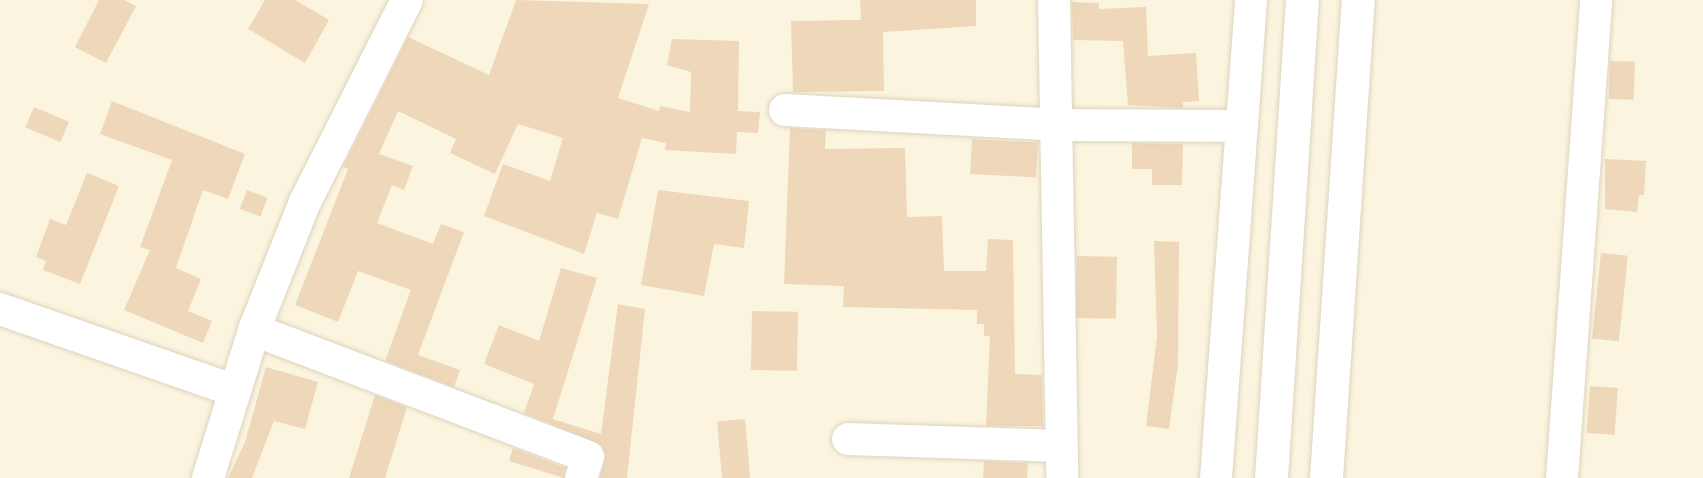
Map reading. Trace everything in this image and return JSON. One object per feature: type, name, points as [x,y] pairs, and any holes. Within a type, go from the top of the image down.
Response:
[{"type":"main road","points":[[1271,478],[1302,0]]},
{"type":"main road","points":[[1326,478],[1358,0]]},
{"type":"street","points":[[208,478],[254,330],[305,202],[406,0]]},
{"type":"street","points":[[1054,0],[1058,124],[1062,478]]},
{"type":"street","points":[[1216,478],[1251,0]]},
{"type":"street","points":[[1562,478],[1596,0]]},
{"type":"street","points":[[785,110],[1058,124],[1242,126]]},
{"type":"street","points":[[0,309],[235,391]]},
{"type":"street","points":[[254,330],[588,457],[581,478]]},
{"type":"street","points":[[848,439],[1061,446]]},
{"type":"building","points":[[99,0],[124,0],[136,6],[106,63],[75,47]]},
{"type":"building","points":[[265,0],[295,0],[329,20],[305,63],[248,29]]},
{"type":"building","points":[[516,0],[649,4],[618,98],[659,111],[660,106],[690,112],[691,72],[667,65],[672,39],[739,41],[738,111],[760,112],[758,133],[737,132],[736,154],[665,150],[666,143],[642,138],[618,219],[597,213],[584,254],[484,216],[503,164],[550,181],[563,138],[518,124],[495,174],[450,153],[456,139],[398,111],[379,154],[413,166],[404,190],[392,185],[377,223],[433,244],[441,224],[464,232],[418,355],[460,370],[454,387],[385,361],[411,290],[358,271],[338,322],[295,305],[348,169],[343,167],[408,37],[489,75]]},
{"type":"building","points":[[860,0],[976,0],[976,26],[883,32],[884,91],[793,92],[791,21],[861,20]]},
{"type":"building","points":[[1072,2],[1099,3],[1099,9],[1146,7],[1148,56],[1196,53],[1199,101],[1183,102],[1183,108],[1128,105],[1123,41],[1073,40]]},
{"type":"building","points":[[1610,61],[1635,62],[1634,100],[1609,99]]},
{"type":"building","points":[[112,101],[245,154],[228,199],[203,190],[176,268],[201,279],[188,311],[212,321],[203,343],[124,310],[150,250],[140,247],[172,160],[100,134]]},
{"type":"building","points":[[34,107],[69,122],[60,142],[25,127]]},
{"type":"building","points":[[790,128],[826,130],[825,149],[905,148],[907,217],[942,216],[944,271],[986,271],[988,239],[1013,240],[1015,374],[1042,375],[1043,426],[986,426],[990,336],[984,336],[984,324],[977,324],[977,310],[843,307],[844,286],[784,284]]},
{"type":"building","points":[[972,139],[1038,142],[1036,177],[970,174]]},
{"type":"building","points":[[1132,143],[1183,144],[1182,185],[1152,185],[1152,169],[1132,169]]},
{"type":"building","points":[[1605,159],[1646,161],[1644,195],[1639,195],[1637,212],[1605,209]]},
{"type":"building","points":[[87,173],[119,186],[80,284],[43,270],[46,261],[36,257],[50,219],[66,225]]},
{"type":"building","points":[[247,190],[268,198],[260,217],[240,209]]},
{"type":"building","points":[[658,190],[749,201],[744,248],[714,244],[704,296],[641,285]]},
{"type":"building","points":[[1154,241],[1179,242],[1178,364],[1169,429],[1146,426],[1157,336]]},
{"type":"building","points":[[1601,253],[1628,256],[1619,341],[1592,339]]},
{"type":"building","points":[[1077,256],[1117,257],[1116,319],[1076,318]]},
{"type":"building","points":[[561,268],[597,278],[553,419],[601,434],[618,304],[645,309],[627,478],[600,478],[606,454],[601,445],[524,413],[534,384],[484,364],[499,325],[539,341]]},
{"type":"building","points":[[752,311],[798,312],[797,371],[751,370]]},
{"type":"building","points":[[266,367],[318,382],[305,429],[274,421],[252,478],[228,478],[245,442]]},
{"type":"building","points":[[1590,386],[1618,388],[1615,435],[1587,433]]},
{"type":"building","points":[[375,395],[407,407],[385,478],[349,478]]},
{"type":"building","points":[[745,419],[750,478],[722,478],[717,421]]},
{"type":"building","points":[[513,448],[565,468],[564,478],[509,461]]},
{"type":"building","points":[[984,461],[1028,463],[1027,478],[983,478]]}]
